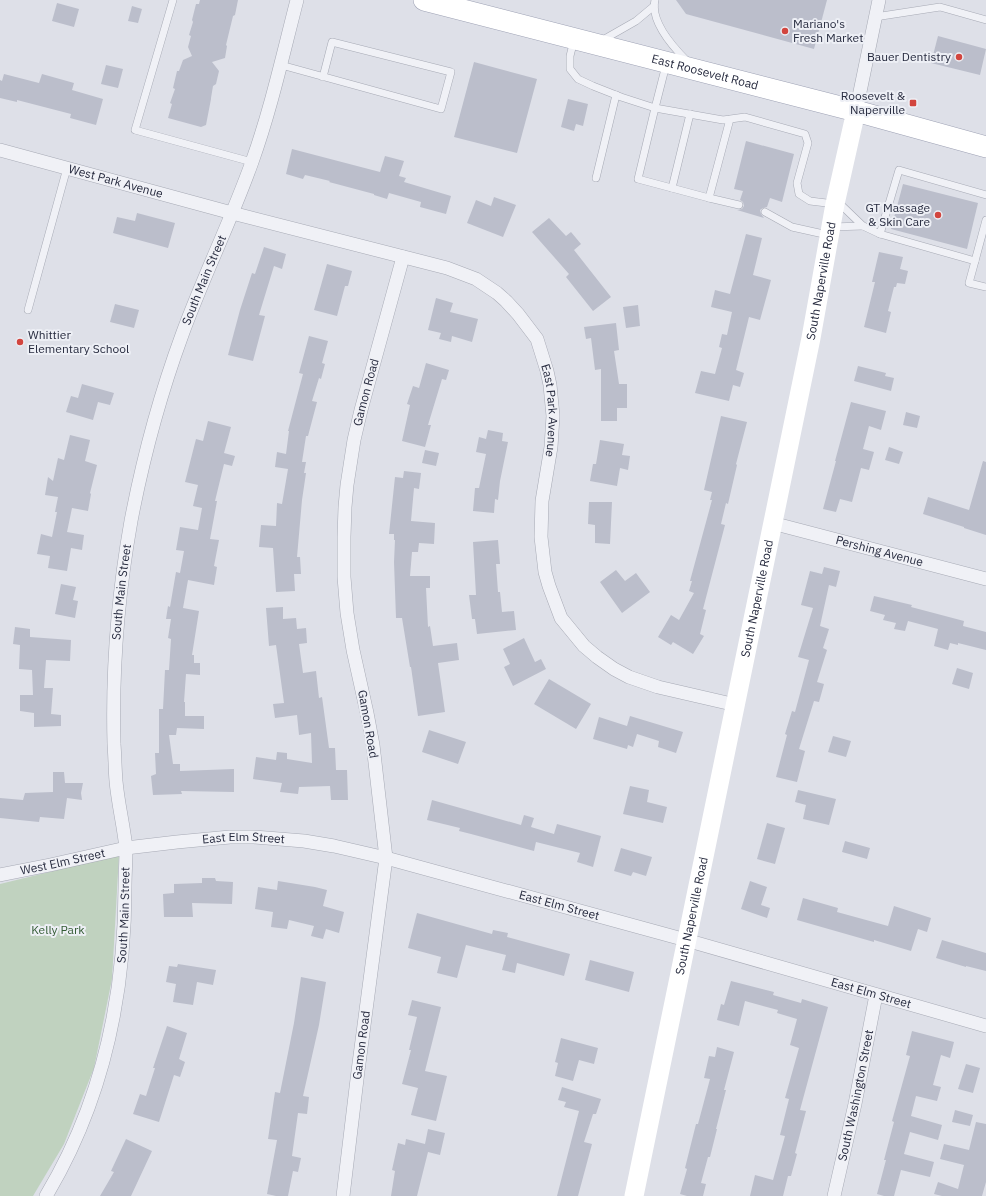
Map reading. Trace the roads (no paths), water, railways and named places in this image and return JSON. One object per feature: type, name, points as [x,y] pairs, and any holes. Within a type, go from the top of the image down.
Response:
[{"type":"main road","name":"East Roosevelt Road","points":[[424,0],[986,146]]},
{"type":"main road","name":"South Naperville Road","points":[[634,1196],[814,321],[830,231],[856,111]]},
{"type":"street","name":"South Main Street","points":[[46,1196],[70,1150],[92,1098],[104,1062],[113,1024],[119,988],[125,922],[126,848],[116,781],[114,707],[118,621],[132,519],[157,409],[178,344],[220,244],[262,133],[297,0]]},
{"type":"street","name":"South Naperville Road","points":[[856,111],[879,0]]},
{"type":"street","name":"West Park Avenue","points":[[0,150],[232,213]]},
{"type":"street","name":"East Park Avenue","points":[[232,213],[447,268],[476,279],[506,301],[537,339],[550,385],[552,416],[551,447],[542,502],[542,548],[545,572],[561,618],[584,646],[614,669],[629,677],[658,687],[736,704]]},
{"type":"street","name":"Gamon Road","points":[[343,1196],[386,858],[373,745],[353,650],[347,613],[344,576],[344,537],[347,485],[354,440],[361,410],[403,257]]},
{"type":"street","name":"Pershing Avenue","points":[[772,523],[986,579]]},
{"type":"street","name":"East Elm Street","points":[[126,848],[203,839],[254,837],[334,846],[386,858],[686,940],[986,1026]]},
{"type":"street","name":"West Elm Street","points":[[0,875],[126,848]]},
{"type":"street","name":"South Washington Street","points":[[834,1196],[855,1104],[876,995]]},
{"type":"lane","points":[[173,0],[136,130],[252,162]]},
{"type":"lane","points":[[595,44],[636,21],[655,3]]},
{"type":"lane","points":[[655,3],[656,15],[664,33],[673,47],[695,70]]},
{"type":"lane","points":[[875,17],[940,7],[986,20]]},
{"type":"lane","points":[[574,39],[570,56],[570,69],[578,79],[616,95],[655,108],[722,120],[745,117],[805,134],[808,143],[798,183],[800,194],[810,201],[836,202],[863,226],[880,234],[975,261]]},
{"type":"lane","points":[[281,65],[323,77],[441,109],[451,72],[332,42],[323,77]]},
{"type":"lane","points":[[666,62],[638,179],[709,198],[739,204]]},
{"type":"lane","points":[[596,178],[616,95]]},
{"type":"lane","points":[[672,188],[690,114]]},
{"type":"lane","points":[[709,198],[730,119]]},
{"type":"lane","points":[[28,310],[67,168]]},
{"type":"lane","points":[[880,234],[899,170],[986,195]]},
{"type":"lane","points":[[765,212],[792,227],[830,231],[863,226]]},
{"type":"lane","points":[[986,220],[969,283],[986,288]]},
{"type":"place","name":"Mariano's Fresh Market","points":[[785,31]]},
{"type":"place","name":"Bauer Dentistry","points":[[959,57]]},
{"type":"place","name":"Roosevelt & Naperville","points":[[913,103]]},
{"type":"place","name":"GT Massage & Skin Care","points":[[938,215]]},
{"type":"place","name":"Whittier Elementary School","points":[[20,342]]},
{"type":"park label","name":"Kelly Park","points":[[58,930]]}]
